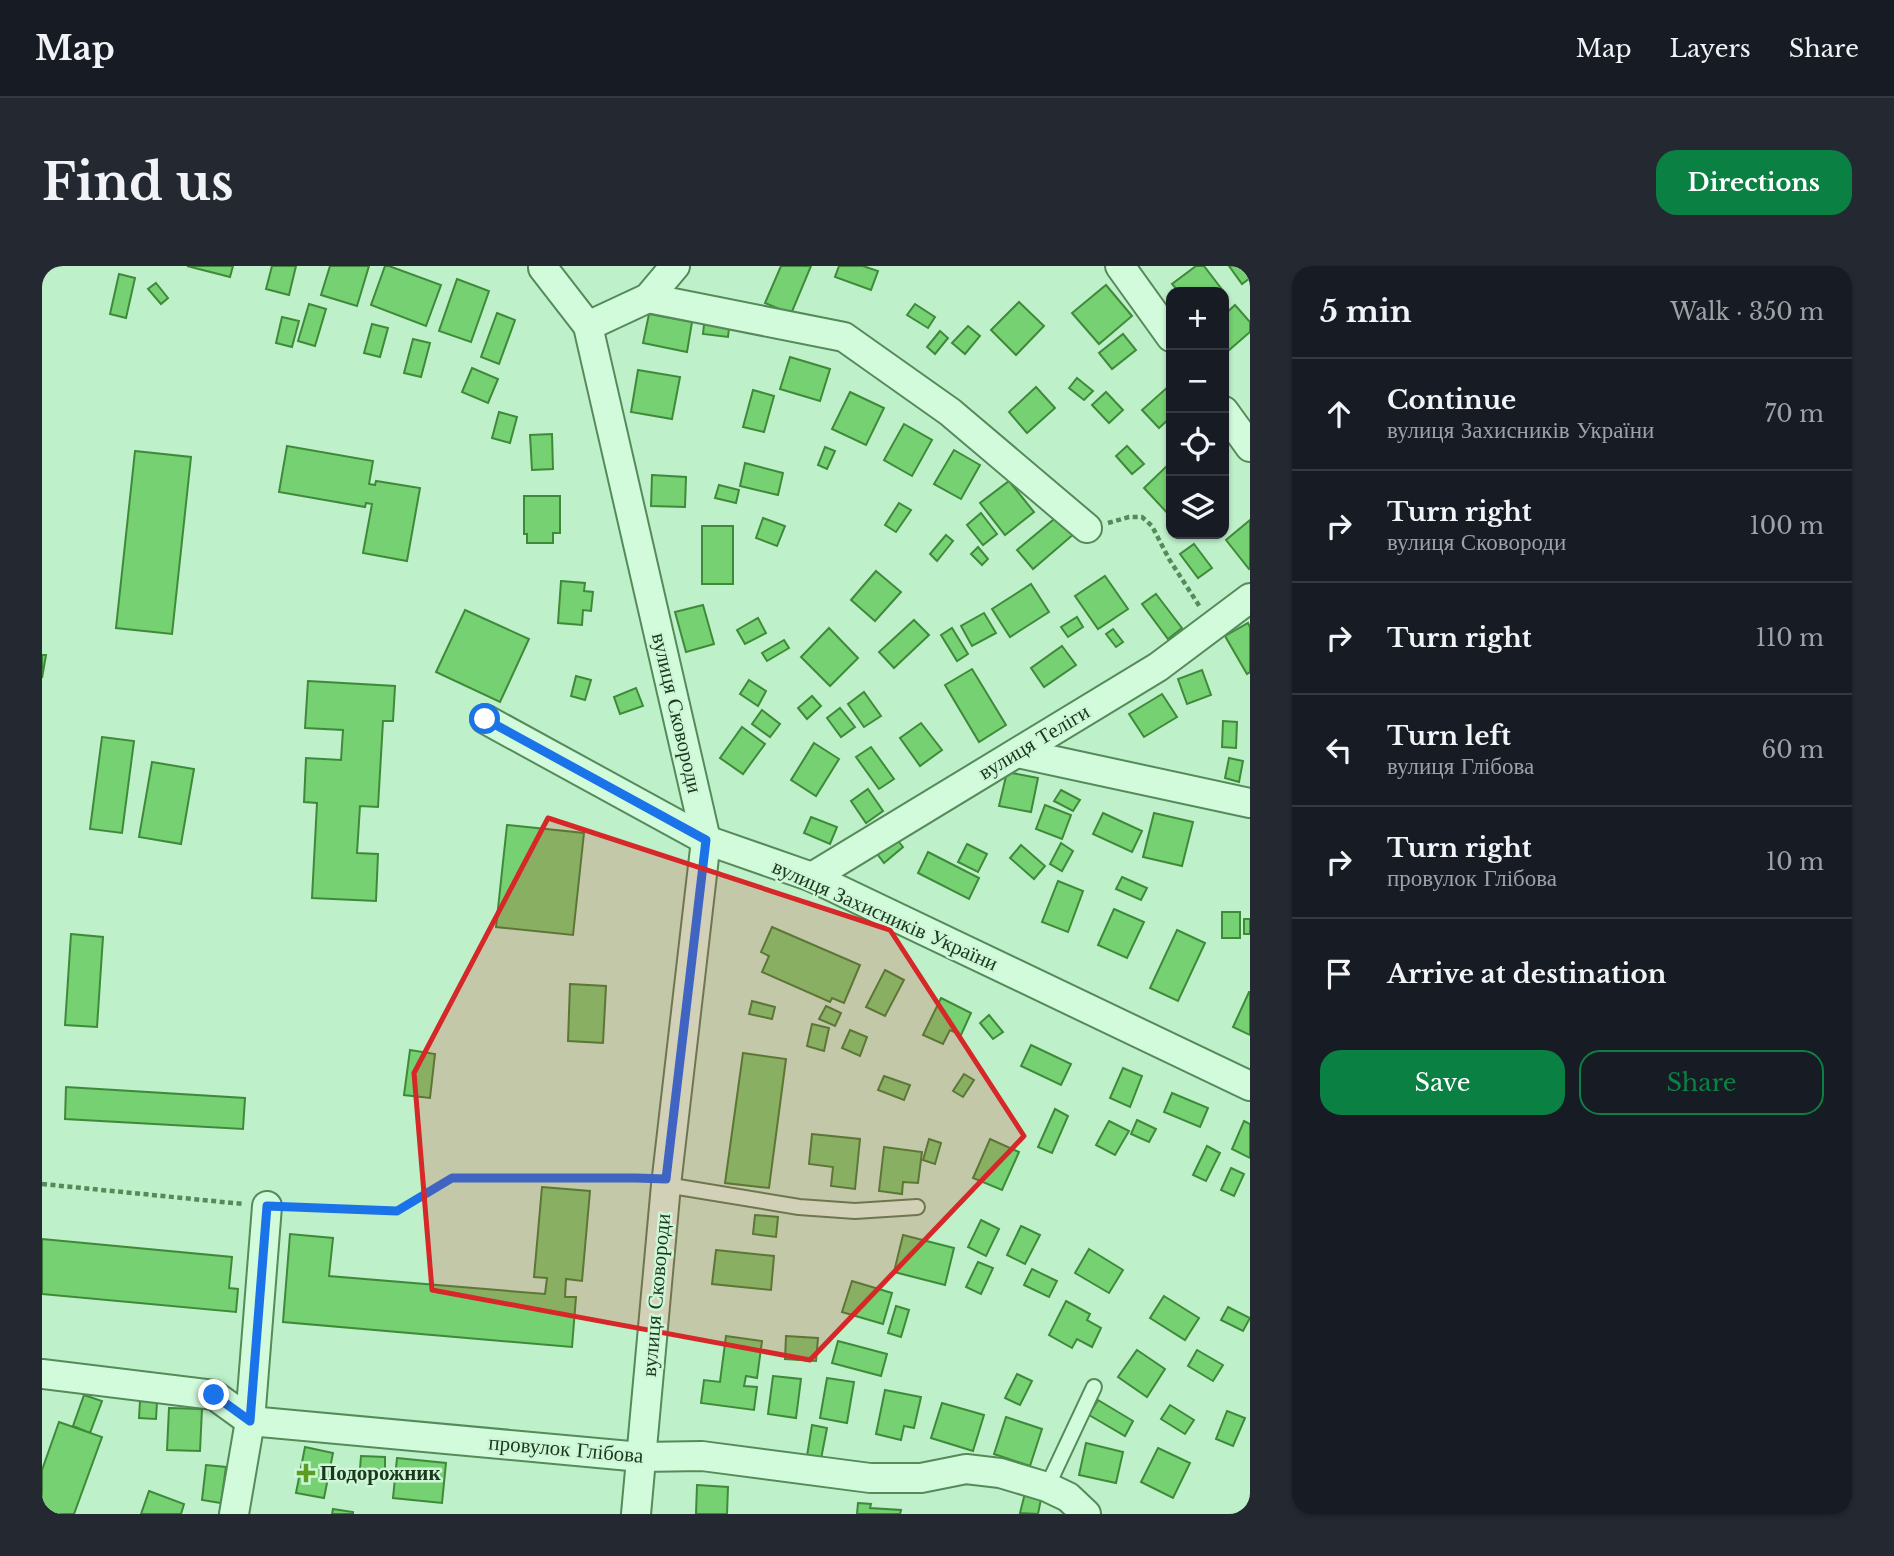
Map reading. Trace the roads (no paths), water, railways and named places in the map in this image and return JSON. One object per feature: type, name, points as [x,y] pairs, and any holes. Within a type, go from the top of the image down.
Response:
[{"type":"street","points":[[588,326],[648,298],[675,266]]},
{"type":"street","points":[[1120,266],[1166,330]]},
{"type":"street","name":"вулиця Сковороди","points":[[541,267],[588,326],[706,840],[666,1182],[636,1514]]},
{"type":"street","points":[[648,298],[844,337],[950,412],[1087,528]]},
{"type":"street","points":[[1225,413],[1250,447]]},
{"type":"street","name":"вулиця Теліги","points":[[812,877],[1158,667],[1250,598]]},
{"type":"street","name":"вулиця Захисників України","points":[[485,719],[706,840],[812,877],[1250,1086]]},
{"type":"street","points":[[1018,753],[1250,803]]},
{"type":"street","points":[[234,1514],[250,1421],[267,1206]]},
{"type":"street","points":[[42,1374],[214,1395],[250,1421]]},
{"type":"street","name":"провулок Глібова","points":[[250,1421],[641,1457],[702,1455],[870,1478],[921,1478],[966,1469],[1000,1474],[1047,1487],[1068,1497],[1086,1514]]},
{"type":"lane","points":[[666,1182],[813,1208],[855,1211],[917,1207]]},
{"type":"lane","points":[[1047,1487],[1094,1387]]},
{"type":"place","name":"Подорожник","points":[[306,1473]]}]
